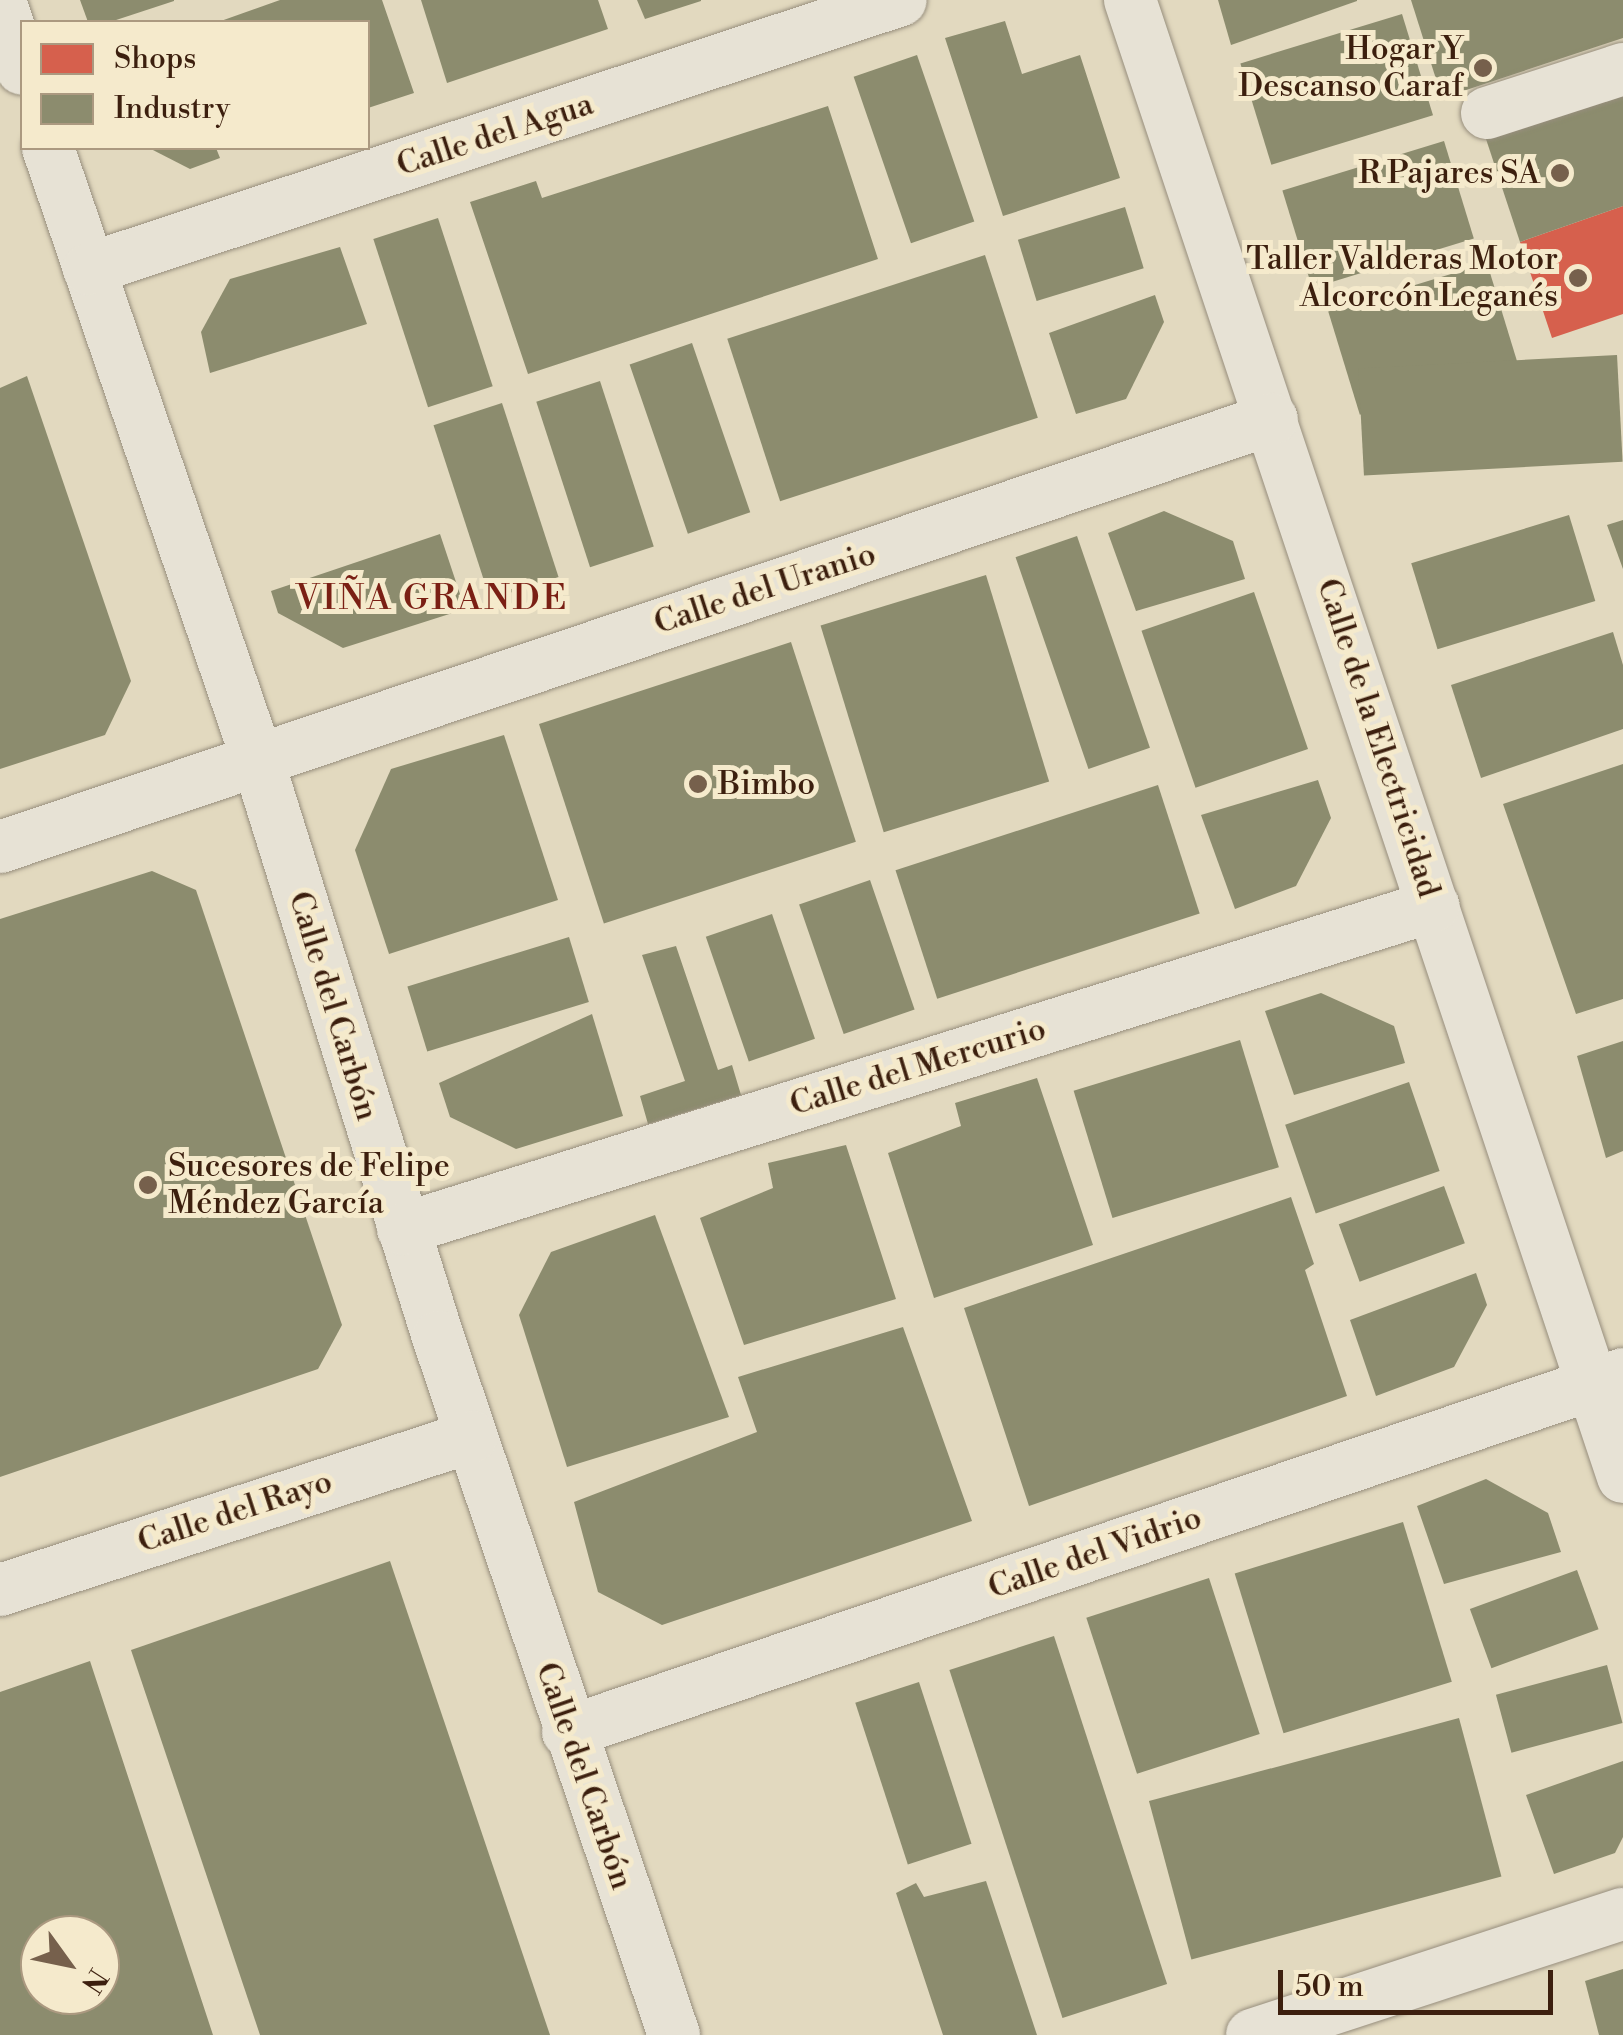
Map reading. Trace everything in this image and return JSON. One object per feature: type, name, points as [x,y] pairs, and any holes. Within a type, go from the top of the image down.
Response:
[{"type":"street","points":[[0,0],[20,63]]},
{"type":"street","name":"Calle del Agua","points":[[88,270],[901,0]]},
{"type":"street","name":"Calle de la Electricidad","points":[[1130,0],[1434,906],[1608,1379],[1623,1477]]},
{"type":"street","points":[[1487,113],[1623,69]]},
{"type":"street","name":"Calle del Carbón","points":[[49,150],[258,761],[472,1438],[568,1732],[674,2035]]},
{"type":"street","name":"Calle del Uranio","points":[[0,847],[1272,419]]},
{"type":"street","name":"Calle del Mercurio","points":[[404,1229],[1434,906]]},
{"type":"street","name":"Calle del Vidrio","points":[[568,1732],[1608,1379]]},
{"type":"street","name":"Calle del Rayo","points":[[0,1590],[472,1438]]},
{"type":"street","points":[[1252,2035],[1623,1914]]},
{"type":"building: Shops","name":"Taller Valderas Motor Alcorcón Leganés","points":[[1623,206],[1623,314],[1552,338],[1520,242]]},
{"type":"building: Industry","points":[[80,0],[174,0],[116,20],[87,20]]},
{"type":"building: Industry","points":[[280,0],[382,0],[414,93],[370,107],[370,20],[224,20]]},
{"type":"building: Industry","points":[[421,0],[598,0],[608,29],[447,83]]},
{"type":"building: Industry","points":[[637,0],[701,0],[701,1],[645,19]]},
{"type":"building: Industry","points":[[1218,0],[1357,0],[1357,1],[1231,45]]},
{"type":"building: Industry","name":"Hogar Y Descanso Caraf","points":[[1411,0],[1623,0],[1623,38],[1442,98]]},
{"type":"building: Industry","points":[[1402,14],[1433,115],[1271,165],[1240,63]]},
{"type":"building: Industry","points":[[1005,21],[1022,74],[1080,55],[1120,178],[1003,216],[945,38]]},
{"type":"building: Industry","points":[[917,55],[974,221],[911,243],[854,77]]},
{"type":"building: Industry","name":"R Pajares SA","points":[[1623,94],[1623,206],[1520,242],[1486,139]]},
{"type":"building: Industry","points":[[828,106],[878,259],[528,374],[470,202],[536,181],[542,198]]},
{"type":"building: Industry","points":[[1444,141],[1474,239],[1312,288],[1282,190]]},
{"type":"building: Industry","points":[[153,150],[217,150],[220,158],[190,169]]},
{"type":"building: Industry","points":[[1125,207],[1144,268],[1037,301],[1018,240]]},
{"type":"building: Industry","points":[[438,218],[493,386],[428,407],[373,239]]},
{"type":"building: Industry","points":[[340,247],[367,324],[210,373],[201,332],[230,279]]},
{"type":"building: Industry","points":[[985,255],[1038,418],[780,501],[727,339]]},
{"type":"building: Industry","points":[[1487,263],[1519,366],[1360,415],[1328,312]]},
{"type":"building: Industry","points":[[1155,295],[1164,322],[1126,399],[1076,414],[1049,333]]},
{"type":"building: Industry","points":[[692,343],[750,512],[688,534],[630,364]]},
{"type":"building: Industry","points":[[1617,355],[1623,462],[1364,475],[1358,369]]},
{"type":"building: Industry","points":[[27,376],[131,681],[105,735],[0,769],[0,388]]},
{"type":"building: Industry","points":[[600,381],[654,546],[590,567],[536,402]]},
{"type":"building: Industry","points":[[502,403],[559,577],[490,599],[434,425]]},
{"type":"building: Industry","points":[[1164,511],[1233,541],[1245,579],[1136,611],[1108,533]]},
{"type":"building: Industry","points":[[1569,515],[1595,601],[1438,649],[1411,563]]},
{"type":"building: Industry","points":[[1623,520],[1623,569],[1607,525]]},
{"type":"building: Industry","points":[[440,534],[465,609],[343,648],[278,613],[271,591]]},
{"type":"building: Industry","points":[[1077,536],[1150,748],[1088,769],[1016,557]]},
{"type":"building: Industry","points":[[986,575],[1049,782],[884,832],[821,626]]},
{"type":"building: Industry","points":[[1254,592],[1308,749],[1196,788],[1141,631]]},
{"type":"building: Industry","points":[[1613,632],[1623,665],[1623,729],[1481,778],[1451,685]]},
{"type":"building: Industry","name":"Bimbo","points":[[791,642],[856,842],[604,924],[539,724]]},
{"type":"building: Industry","points":[[504,735],[558,900],[389,954],[355,850],[391,769]]},
{"type":"building: Industry","points":[[1623,764],[1623,999],[1576,1014],[1503,804]]},
{"type":"building: Industry","points":[[1318,780],[1331,818],[1296,886],[1235,909],[1201,815]]},
{"type":"building: Industry","points":[[1158,785],[1200,913],[937,999],[896,870]]},
{"type":"building: Industry","name":"Sucesores de Felipe Méndez García","points":[[152,871],[196,890],[342,1325],[318,1369],[0,1477],[0,919]]},
{"type":"building: Industry","points":[[870,880],[915,1010],[844,1034],[799,904]]},
{"type":"building: Industry","points":[[772,914],[815,1039],[749,1062],[706,937]]},
{"type":"building: Industry","points":[[569,937],[589,1002],[427,1051],[407,986]]},
{"type":"building: Industry","points":[[676,946],[718,1070],[732,1065],[741,1095],[648,1124],[640,1096],[685,1081],[642,955]]},
{"type":"building: Industry","points":[[1321,993],[1394,1026],[1405,1063],[1294,1095],[1265,1011]]},
{"type":"building: Industry","points":[[592,1014],[623,1116],[516,1149],[450,1117],[439,1083]]},
{"type":"building: Industry","points":[[1240,1040],[1279,1167],[1112,1218],[1074,1091]]},
{"type":"building: Industry","points":[[1623,1041],[1623,1151],[1606,1158],[1577,1056]]},
{"type":"building: Industry","points":[[1037,1078],[1093,1245],[934,1298],[888,1153],[961,1126],[955,1103]]},
{"type":"building: Industry","points":[[1409,1082],[1440,1171],[1316,1214],[1285,1125]]},
{"type":"building: Industry","points":[[846,1145],[896,1299],[744,1345],[700,1218],[773,1188],[768,1163]]},
{"type":"building: Industry","points":[[1444,1186],[1465,1243],[1360,1282],[1339,1224]]},
{"type":"building: Industry","points":[[1291,1197],[1314,1264],[1305,1270],[1347,1396],[1029,1506],[964,1308]]},
{"type":"building: Industry","points":[[655,1215],[729,1417],[567,1467],[519,1315],[551,1252]]},
{"type":"building: Industry","points":[[1476,1273],[1487,1305],[1454,1367],[1376,1396],[1350,1320]]},
{"type":"building: Industry","points":[[903,1327],[972,1521],[662,1625],[598,1592],[574,1502],[757,1432],[738,1377]]},
{"type":"building: Industry","points":[[1486,1479],[1548,1513],[1561,1552],[1444,1584],[1417,1506]]},
{"type":"building: Industry","points":[[1403,1522],[1452,1682],[1284,1733],[1235,1573]]},
{"type":"building: Industry","points":[[390,1561],[550,2035],[260,2035],[131,1650]]},
{"type":"building: Industry","points":[[1577,1570],[1599,1629],[1491,1668],[1470,1609]]},
{"type":"building: Industry","points":[[1209,1578],[1260,1734],[1137,1774],[1086,1618]]},
{"type":"building: Industry","points":[[1054,1636],[1167,1984],[1062,2018],[949,1670]]},
{"type":"building: Industry","points":[[90,1661],[213,2035],[0,2035],[0,1692]]},
{"type":"building: Industry","points":[[1607,1665],[1623,1723],[1511,1753],[1496,1695]]},
{"type":"building: Industry","points":[[919,1682],[972,1844],[908,1864],[855,1703]]},
{"type":"building: Industry","points":[[1459,1718],[1501,1876],[1191,1959],[1149,1801]]},
{"type":"building: Industry","points":[[1623,1761],[1623,1837],[1615,1853],[1554,1874],[1526,1795]]},
{"type":"building: Industry","points":[[986,1881],[1037,2035],[943,2035],[896,1893],[916,1883],[924,1897]]},
{"type":"building: Industry","points":[[1623,1969],[1623,2035],[1599,2035],[1585,1981]]},
{"type":"place","name":"Hogar Y Descanso Caraf","points":[[1483,68]]},
{"type":"place","name":"R Pajares SA","points":[[1560,173]]},
{"type":"place","name":"Taller Valderas Motor Alcorcón Leganés","points":[[1578,278]]},
{"type":"place","name":"Bimbo","points":[[698,784]]},
{"type":"place","name":"Sucesores de Felipe Méndez García","points":[[148,1185]]},
{"type":"district","name":"VIÑA GRANDE","points":[[432,599]]}]
